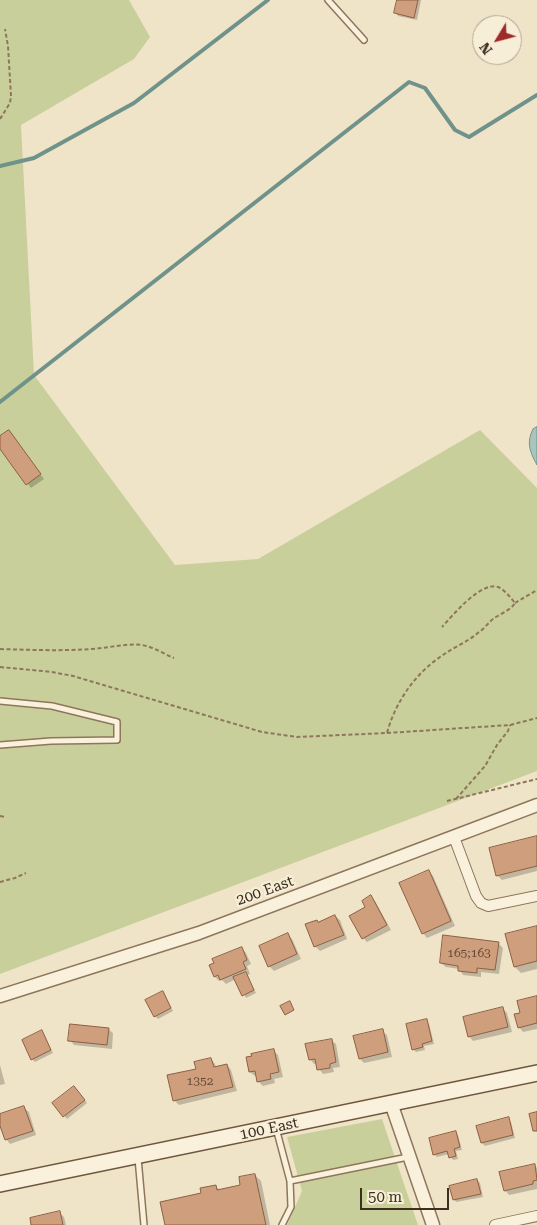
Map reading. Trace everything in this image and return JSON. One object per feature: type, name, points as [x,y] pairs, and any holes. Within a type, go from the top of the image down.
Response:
[{"type":"main road","name":"100 East","points":[[0,1184],[537,1074]]},
{"type":"street","name":"200 East","points":[[0,996],[198,933],[537,805]]},
{"type":"street","points":[[454,837],[471,887],[481,903],[488,906],[537,896]]},
{"type":"street","points":[[391,1103],[433,1225]]},
{"type":"street","points":[[495,1225],[537,1216]]},
{"type":"lane","points":[[328,0],[364,40]]},
{"type":"lane","points":[[0,702],[52,706],[117,722],[117,740],[51,741],[0,745]]},
{"type":"lane","points":[[275,1128],[290,1181],[290,1207],[282,1225]]},
{"type":"lane","points":[[138,1156],[144,1225]]},
{"type":"lane","points":[[290,1181],[409,1157]]},
{"type":"path","points":[[0,119],[10,103],[11,96],[5,29]]},
{"type":"path","points":[[442,627],[469,600],[481,590],[490,586],[497,587],[506,592],[515,603]]},
{"type":"path","points":[[387,733],[393,714],[401,699],[412,682],[426,668],[480,632],[499,614],[513,607],[515,603],[537,590]]},
{"type":"path","points":[[0,648],[44,651],[142,645],[151,647],[174,658]]},
{"type":"path","points":[[0,667],[52,672],[81,678],[262,732],[297,738],[510,725],[537,718]]},
{"type":"path","points":[[456,799],[485,766],[510,725]]},
{"type":"path","points":[[447,801],[537,779]]},
{"type":"path","points":[[0,816],[6,816]]},
{"type":"path","points":[[0,882],[26,873]]},
{"type":"green space","points":[[0,0],[129,0],[150,37],[134,59],[21,125],[34,375],[175,565],[258,559],[480,430],[537,488],[537,771],[0,974]]},
{"type":"green space","points":[[382,1119],[418,1225],[287,1225],[302,1191],[287,1137]]},
{"type":"water","points":[[537,427],[537,465],[529,443],[533,429]]},
{"type":"building","points":[[397,0],[418,0],[414,18],[394,13]]},
{"type":"building","points":[[9,430],[41,474],[26,485],[0,449],[0,436]]},
{"type":"building","points":[[537,836],[537,866],[496,876],[489,848]]},
{"type":"building","points":[[429,870],[451,921],[422,934],[399,883]]},
{"type":"building","points":[[371,895],[387,925],[362,939],[349,916],[365,907],[362,901]]},
{"type":"building","points":[[335,915],[344,935],[314,947],[305,924],[317,920],[318,922]]},
{"type":"building","points":[[537,926],[537,961],[514,967],[505,934]]},
{"type":"building","points":[[288,933],[297,954],[268,967],[259,946]]},
{"type":"building","points":[[443,935],[499,942],[495,970],[477,968],[477,973],[458,971],[458,966],[440,963]]},
{"type":"building","points":[[242,947],[247,960],[243,962],[246,969],[220,980],[218,975],[214,977],[209,965],[214,963],[212,959]]},
{"type":"building","points":[[246,972],[254,990],[242,996],[233,977]]},
{"type":"building","points":[[163,991],[171,1008],[154,1017],[145,1000]]},
{"type":"building","points":[[537,996],[537,1023],[518,1028],[514,1014],[520,1013],[517,1001]]},
{"type":"building","points":[[290,1001],[294,1010],[285,1015],[280,1006]]},
{"type":"building","points":[[503,1007],[508,1027],[468,1037],[463,1017]]},
{"type":"building","points":[[427,1019],[432,1041],[422,1044],[423,1047],[412,1050],[406,1024]]},
{"type":"building","points":[[70,1024],[109,1028],[107,1045],[68,1041]]},
{"type":"building","points":[[383,1029],[388,1052],[359,1059],[353,1036]]},
{"type":"building","points":[[42,1030],[51,1050],[31,1060],[22,1040]]},
{"type":"building","points":[[332,1039],[336,1062],[330,1064],[330,1068],[317,1070],[315,1059],[309,1060],[305,1044]]},
{"type":"building","points":[[274,1049],[279,1072],[270,1074],[271,1079],[257,1082],[255,1071],[249,1072],[246,1057],[252,1056],[251,1054]]},
{"type":"building","points":[[211,1058],[214,1067],[227,1064],[233,1087],[173,1101],[167,1075],[196,1069],[194,1062]]},
{"type":"building","points":[[74,1086],[85,1100],[63,1117],[52,1103]]},
{"type":"building","points":[[24,1106],[33,1131],[5,1140],[0,1126],[0,1114]]},
{"type":"building","points":[[537,1112],[537,1131],[533,1131],[529,1114]]},
{"type":"building","points":[[509,1117],[513,1135],[481,1143],[476,1126]]},
{"type":"building","points":[[456,1131],[460,1147],[454,1149],[456,1156],[449,1158],[447,1151],[433,1155],[429,1138]]},
{"type":"building","points":[[535,1164],[537,1180],[533,1181],[533,1184],[504,1191],[499,1172]]},
{"type":"building","points":[[255,1174],[266,1225],[165,1225],[160,1202],[201,1193],[200,1188],[216,1185],[217,1190],[240,1185],[239,1177]]},
{"type":"building","points":[[477,1179],[481,1194],[453,1200],[449,1186]]},
{"type":"building","points":[[60,1211],[63,1225],[31,1225],[30,1218]]},
{"type":"waterway","points":[[0,166],[34,158],[134,103],[268,0]]},
{"type":"waterway","points":[[0,402],[409,82],[425,88],[455,130],[469,137],[537,95]]}]
